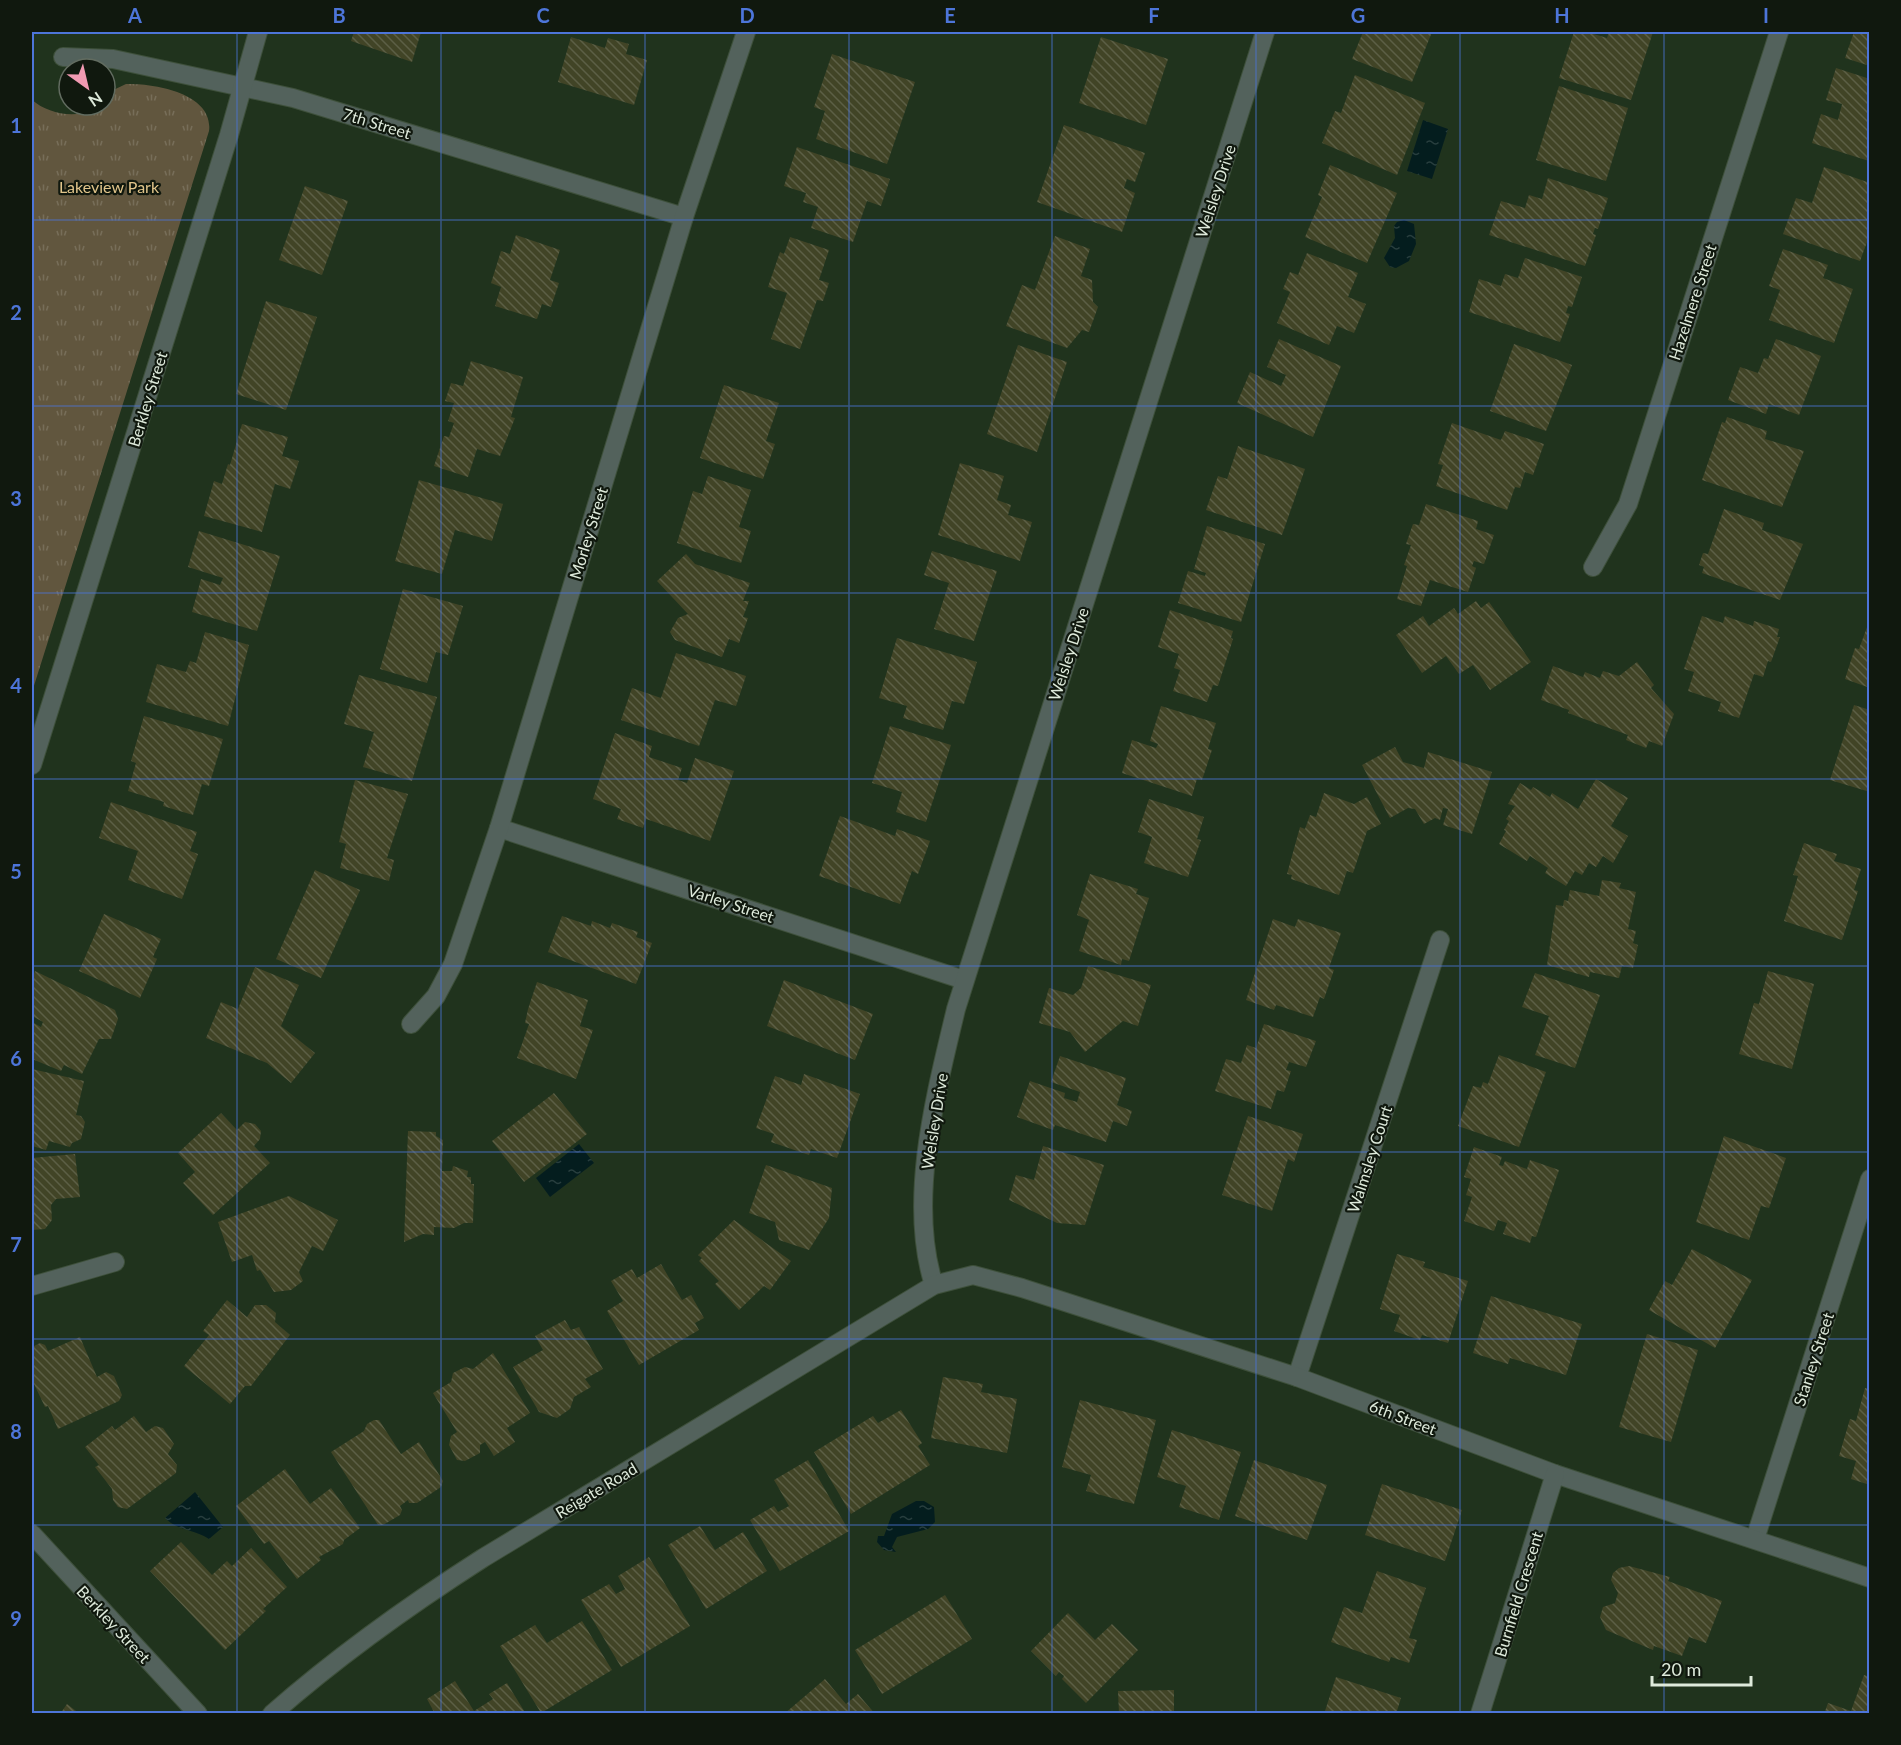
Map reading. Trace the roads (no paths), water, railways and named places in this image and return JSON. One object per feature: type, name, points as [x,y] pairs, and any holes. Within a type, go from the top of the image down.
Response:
[{"type":"street","name":"Berkley Street","points":[[32,765],[229,135],[258,32]]},
{"type":"street","name":"Morley Street","points":[[411,1024],[435,996],[453,964],[499,828],[684,217],[746,32]]},
{"type":"street","name":"Welsley Drive","points":[[934,1286],[923,1243],[928,1137],[964,980],[1265,32]]},
{"type":"street","name":"Hazelmere Street","points":[[1593,567],[1628,504],[1779,32]]},
{"type":"street","name":"7th Street","points":[[117,60],[293,98],[684,217]]},
{"type":"street","name":"Varley Street","points":[[499,828],[964,980]]},
{"type":"street","name":"Walmsley Court","points":[[1297,1377],[1440,940]]},
{"type":"street","name":"Stanley Street","points":[[1755,1539],[1869,1179]]},
{"type":"street","points":[[32,1286],[115,1262]]},
{"type":"street","name":"6th Street","points":[[934,1286],[973,1275],[1022,1288],[1297,1377],[1555,1474],[1869,1578]]},
{"type":"street","name":"Reigate Road","points":[[272,1713],[358,1643],[414,1602],[934,1286]]},
{"type":"street","name":"Burnfield Crescent","points":[[1480,1713],[1555,1474]]},
{"type":"street","name":"Berkley Street","points":[[32,1534],[198,1713]]},
{"type":"water","points":[[1423,120],[1448,129],[1432,179],[1407,171]]},
{"type":"water","points":[[1404,220],[1414,224],[1416,244],[1409,261],[1396,268],[1390,267],[1384,258],[1395,238],[1394,226],[1397,222]]},
{"type":"water","points":[[579,1144],[594,1163],[550,1197],[536,1178]]},
{"type":"water","points":[[195,1492],[223,1527],[209,1539],[175,1525],[165,1518]]},
{"type":"water","points":[[916,1501],[924,1501],[934,1507],[935,1522],[928,1529],[897,1537],[892,1547],[896,1552],[884,1550],[877,1542],[878,1536],[884,1536],[892,1514]]},
{"type":"park label","name":"Lakeview Park","points":[[109,186]]}]
